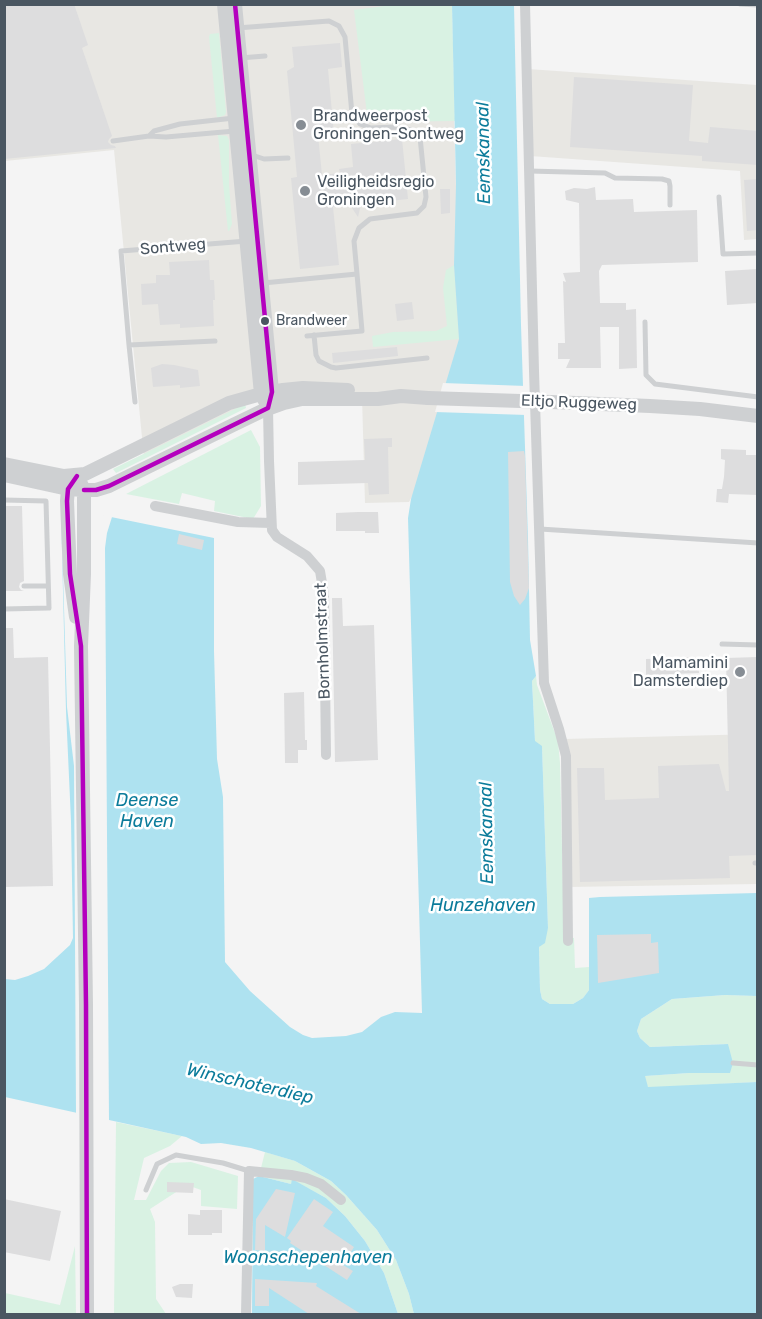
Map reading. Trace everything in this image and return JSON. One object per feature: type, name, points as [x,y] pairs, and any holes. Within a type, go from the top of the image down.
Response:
[{"type":"street","points":[[224,4],[232,28]]},
{"type":"street","points":[[154,506],[238,522],[271,524],[267,393],[246,173],[239,124],[232,28],[235,4]]},
{"type":"street","points":[[525,4],[544,683],[566,756],[568,941]]},
{"type":"street","points":[[239,124],[249,155],[246,173]]},
{"type":"street","name":"Eltjo Ruggeweg","points":[[267,393],[303,388],[379,392],[428,398],[700,409],[758,416]]},
{"type":"street","points":[[4,464],[64,476],[77,476],[92,471],[228,403],[267,393]]},
{"type":"street","name":"Eltjo Ruggeweg","points":[[268,408],[302,399],[378,399],[401,396]]},
{"type":"street","points":[[4,475],[68,489],[96,490],[109,486],[268,408]]},
{"type":"street","points":[[77,476],[68,489],[67,509],[70,574],[81,646]]},
{"type":"street","points":[[77,476],[84,490],[81,646],[87,1314]]},
{"type":"street","name":"Bornholmstraat","points":[[271,524],[272,531],[277,537],[307,556],[320,571],[324,595],[326,755]]},
{"type":"street","points":[[246,1314],[249,1171],[291,1174],[306,1178],[321,1184],[342,1200]]},
{"type":"lane","points":[[740,4],[758,5]]},
{"type":"lane","points":[[232,28],[329,21],[339,26],[345,37],[352,114],[360,124],[371,128],[397,127],[411,130],[420,136],[426,197],[423,206],[417,213],[370,219],[359,228],[354,241],[362,331],[307,336]]},
{"type":"lane","points":[[235,59],[265,56]]},
{"type":"lane","points":[[149,136],[154,131],[180,124],[239,124]]},
{"type":"lane","points":[[113,141],[149,136],[166,137],[239,124]]},
{"type":"lane","points":[[249,155],[264,159],[288,158]]},
{"type":"lane","points":[[246,173],[264,159]]},
{"type":"lane","points":[[529,171],[605,173],[615,178],[662,179],[669,181],[670,205]]},
{"type":"lane","points":[[719,197],[723,254],[758,253]]},
{"type":"lane","name":"Sontweg","points":[[135,402],[121,251],[252,241]]},
{"type":"lane","points":[[256,283],[357,274]]},
{"type":"lane","points":[[645,322],[646,375],[655,384],[758,397]]},
{"type":"lane","points":[[314,335],[316,355],[319,361],[331,367],[427,358]]},
{"type":"lane","points":[[129,345],[215,341]]},
{"type":"lane","points":[[4,500],[46,501],[48,586],[48,608],[4,609]]},
{"type":"lane","points":[[540,530],[758,543]]},
{"type":"lane","points":[[24,586],[48,586]]},
{"type":"lane","points":[[722,644],[758,645]]},
{"type":"lane","points":[[733,1063],[758,1065]]},
{"type":"lane","points":[[146,1190],[157,1164],[176,1155],[223,1163],[249,1171]]},
{"type":"shaded area","points":[[5,5],[451,5],[462,404],[409,502],[365,503],[362,397],[263,396],[144,458],[114,150],[5,161]]},
{"type":"shaded area","points":[[528,69],[757,85],[757,239],[744,240],[740,171],[530,156]]},
{"type":"shaded area","points":[[757,734],[757,884],[568,887],[564,739]]},
{"type":"green space","points":[[399,4],[452,5],[455,121],[368,122],[354,10]]},
{"type":"green space","points":[[219,33],[226,112],[225,115],[217,118],[209,37],[210,34]]},
{"type":"green space","points":[[218,135],[227,136],[229,140],[232,224],[229,231],[228,231]]},
{"type":"green space","points":[[454,265],[459,339],[373,347],[372,336],[393,332],[436,331],[447,326],[443,288],[446,270]]},
{"type":"green space","points":[[245,404],[246,408],[116,473],[113,469]]},
{"type":"green space","points":[[251,430],[260,447],[261,506],[253,519],[214,511],[215,501],[182,493],[179,504],[126,494]]},
{"type":"green space","points":[[536,676],[537,685],[558,741],[564,936],[574,938],[575,968],[589,967],[589,990],[583,998],[573,1004],[550,1004],[542,999],[540,990],[539,947],[548,928],[542,747],[535,742],[532,681]]},
{"type":"green space","points":[[725,995],[757,996],[757,1082],[648,1088],[644,1076],[730,1073],[727,1044],[650,1047],[640,1038],[637,1031],[641,1019],[672,999]]},
{"type":"green space","points":[[116,1122],[182,1136],[170,1146],[144,1158],[134,1200],[146,1200],[161,1171],[169,1163],[191,1162],[238,1176],[237,1209],[201,1206],[201,1190],[187,1185],[150,1209],[155,1222],[156,1299],[166,1314],[114,1314]]},
{"type":"green space","points":[[265,1152],[295,1161],[331,1181],[346,1195],[377,1230],[396,1260],[414,1314],[398,1314],[384,1273],[365,1241],[345,1216],[326,1198],[293,1180],[291,1184],[259,1176]]},
{"type":"green space","points":[[75,1246],[76,1314],[5,1314],[5,1293],[60,1305]]},
{"type":"water","points":[[452,5],[514,5],[530,640],[536,676],[532,681],[535,741],[542,746],[548,928],[545,943],[539,947],[542,999],[550,1004],[573,1004],[583,998],[589,990],[589,898],[757,893],[757,996],[725,995],[672,999],[641,1019],[637,1031],[640,1038],[650,1047],[728,1044],[733,1063],[730,1073],[645,1076],[648,1087],[757,1082],[757,1314],[414,1314],[396,1260],[377,1230],[331,1181],[295,1161],[251,1148],[221,1143],[201,1144],[186,1137],[5,1097],[5,979],[15,980],[44,969],[70,945],[73,938],[61,512],[111,517],[214,538],[214,651],[217,759],[223,797],[225,962],[250,991],[290,1027],[312,1038],[346,1036],[362,1032],[381,1017],[395,1012],[422,1013],[408,518],[411,499],[459,339],[454,265],[456,185]]},
{"type":"water","name":"Woonschepenhaven","points":[[259,1176],[291,1184],[292,1179],[326,1198],[345,1216],[365,1241],[384,1273],[398,1314],[252,1314],[253,1179]]},
{"type":"pier","points":[[443,383],[526,386],[527,415],[435,412]]},
{"type":"pier","points":[[61,509],[112,517],[105,548],[109,1121],[107,1123],[78,1117],[76,1113],[74,766],[67,707]]},
{"type":"building","points":[[4,4],[74,4],[88,45],[82,48],[112,136],[108,142],[116,148],[4,159]]},
{"type":"building","points":[[340,43],[342,67],[328,69],[334,134],[318,135],[322,175],[340,173],[339,169],[353,167],[351,144],[402,139],[408,199],[361,204],[358,217],[350,205],[333,207],[339,265],[300,269],[291,178],[297,177],[287,71],[294,67],[292,47]]},
{"type":"building","points":[[574,77],[693,85],[689,141],[708,143],[710,127],[758,131],[758,165],[702,161],[702,156],[570,147]]},
{"type":"building","points":[[758,179],[758,230],[747,231],[744,180]]},
{"type":"building","points":[[595,187],[596,200],[633,199],[634,212],[697,210],[698,262],[602,265],[599,271],[600,303],[626,303],[626,310],[636,309],[637,368],[619,369],[619,327],[600,327],[601,368],[566,368],[570,359],[558,359],[558,343],[565,343],[563,281],[566,282],[563,273],[580,272],[579,203],[566,200],[565,191]]},
{"type":"building","points":[[440,189],[450,189],[450,213],[441,214]]},
{"type":"building","points":[[209,260],[210,280],[214,280],[214,326],[180,328],[180,324],[160,325],[158,304],[142,305],[141,284],[156,283],[156,275],[170,275],[169,262]]},
{"type":"building","points":[[758,269],[758,303],[727,305],[725,271]]},
{"type":"building","points":[[412,302],[414,319],[397,321],[395,304]]},
{"type":"building","points":[[397,347],[398,356],[333,363],[332,353]]},
{"type":"building","points":[[162,364],[198,370],[200,386],[153,387],[151,368]]},
{"type":"building","points":[[392,438],[392,447],[388,447],[389,494],[369,495],[368,483],[298,485],[298,462],[365,460],[364,439]]},
{"type":"building","points":[[721,449],[746,450],[746,455],[758,455],[758,495],[729,494],[728,503],[716,502],[717,489],[722,489],[724,477],[725,460],[721,459]]},
{"type":"building","points":[[524,451],[529,588],[520,605],[514,596],[510,582],[508,452]]},
{"type":"building","points":[[4,506],[22,506],[24,581],[19,587],[24,591],[4,591]]},
{"type":"building","points":[[378,512],[379,533],[336,531],[336,513]]},
{"type":"building","points":[[179,534],[204,540],[202,550],[177,544]]},
{"type":"building","points":[[332,598],[342,598],[343,626],[374,625],[378,760],[335,762]]},
{"type":"building","points":[[4,628],[13,628],[14,658],[48,657],[53,886],[4,887]]},
{"type":"building","points":[[698,657],[699,673],[646,675],[646,659]]},
{"type":"building","points":[[758,657],[758,855],[729,856],[730,878],[580,882],[577,768],[604,768],[605,800],[659,798],[658,766],[719,764],[726,791],[729,791],[726,658]]},
{"type":"building","points":[[304,692],[307,750],[298,750],[298,763],[285,763],[284,693]]},
{"type":"building","points":[[651,934],[651,943],[658,942],[659,973],[598,983],[597,935]]},
{"type":"building","points":[[167,1182],[194,1183],[193,1193],[167,1192]]},
{"type":"building","points":[[276,1189],[295,1193],[285,1237],[265,1225],[265,1251],[255,1250],[256,1219]]},
{"type":"building","points":[[4,1199],[61,1211],[50,1261],[4,1252]]},
{"type":"building","points":[[314,1199],[333,1212],[323,1226],[354,1247],[343,1265],[353,1271],[347,1280],[290,1243],[291,1241],[287,1238]]},
{"type":"building","points":[[200,1210],[222,1210],[222,1233],[188,1235],[188,1214],[200,1215]]},
{"type":"building","points":[[255,1279],[317,1283],[316,1286],[361,1314],[309,1314],[269,1288],[269,1306],[255,1306]]},
{"type":"building","points":[[180,1284],[193,1284],[192,1298],[176,1297],[172,1287]]},
{"type":"transit line","points":[[235,4],[272,392],[268,408]]},
{"type":"transit line","points":[[84,490],[96,490],[109,486],[268,408]]},
{"type":"transit line","points":[[77,476],[68,489],[67,501],[70,574],[81,646],[87,1314]]},
{"type":"place","name":"Brandweerpost Groningen-Sontweg","points":[[301,125]]},
{"type":"place","name":"Veiligheidsregio Groningen","points":[[305,191]]},
{"type":"place","name":"Brandweer","points":[[265,321]]},
{"type":"place","name":"Mamamini Damsterdiep","points":[[740,672]]},
{"type":"water label","name":"Eemskanaal","points":[[484,153]]},
{"type":"water label","name":"Deense Haven","points":[[147,811]]},
{"type":"water label","name":"Eemskanaal","points":[[487,833]]},
{"type":"water label","name":"Hunzehaven","points":[[483,906]]},
{"type":"water label","name":"Winschoterdiep","points":[[250,1084]]}]
